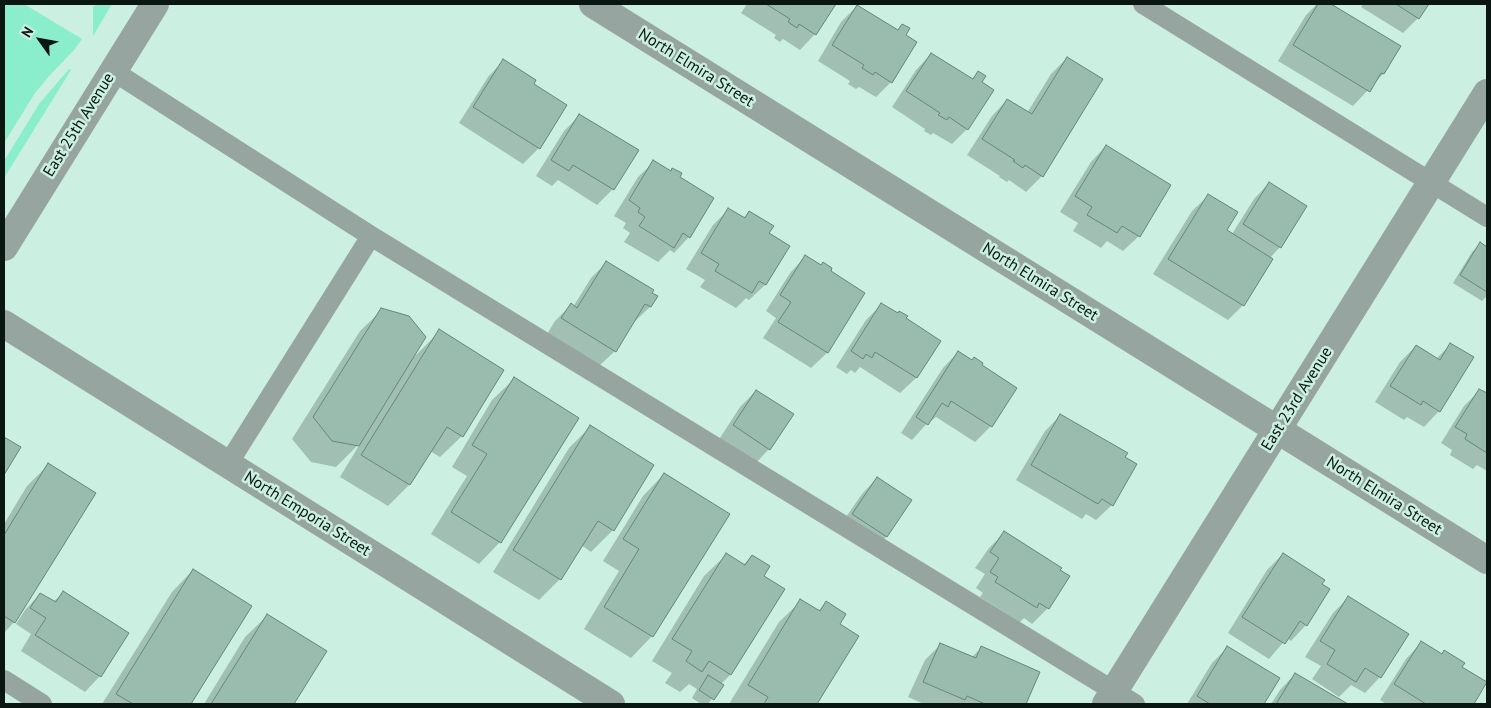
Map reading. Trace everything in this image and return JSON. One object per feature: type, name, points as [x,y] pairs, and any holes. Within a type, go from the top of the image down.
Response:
[{"type":"street","name":"East 25th Avenue","points":[[4,247],[155,4]]},
{"type":"street","name":"North Elmira Street","points":[[593,4],[1487,560]]},
{"type":"street","name":"East 23rd Avenue","points":[[1118,700],[1278,429],[1487,93]]},
{"type":"street","name":"North Emporia Street","points":[[4,324],[611,704]]},
{"type":"lane","points":[[1143,4],[1487,217]]},
{"type":"lane","points":[[113,71],[371,236],[1118,700]]},
{"type":"lane","points":[[228,464],[371,236]]},
{"type":"lane","points":[[4,680],[42,704]]},
{"type":"green space","points":[[4,4],[24,4],[82,39],[35,93],[4,143]]},
{"type":"green space","points":[[96,4],[112,4],[93,36],[93,7]]},
{"type":"green space","points":[[69,69],[71,70],[4,178],[4,161],[39,104]]},
{"type":"building","points":[[766,4],[836,4],[816,35],[799,24],[797,28],[788,22],[790,19]]},
{"type":"building","points":[[1318,4],[1331,4],[1401,46],[1384,74],[1381,73],[1370,92],[1293,45]]},
{"type":"building","points":[[1396,4],[1429,4],[1419,19]]},
{"type":"building","points":[[857,5],[898,30],[902,24],[910,28],[906,35],[917,42],[892,83],[875,72],[873,75],[862,68],[864,65],[832,45]]},
{"type":"building","points":[[931,53],[973,79],[978,71],[986,76],[982,82],[994,90],[968,130],[949,117],[947,120],[938,115],[940,113],[906,91]]},
{"type":"building","points":[[1067,57],[1103,79],[1043,177],[1025,165],[1023,168],[1013,161],[1015,160],[982,139],[1007,99],[1032,114]]},
{"type":"building","points":[[503,59],[536,80],[534,84],[567,105],[540,149],[473,107]]},
{"type":"building","points":[[579,114],[639,150],[614,190],[573,165],[569,171],[551,160]]},
{"type":"building","points":[[1106,145],[1171,185],[1140,237],[1122,226],[1117,233],[1087,215],[1092,207],[1075,196]]},
{"type":"building","points":[[653,160],[671,171],[672,168],[682,173],[680,177],[714,198],[690,238],[683,233],[674,248],[639,226],[645,217],[638,212],[640,208],[629,200]]},
{"type":"building","points":[[1269,182],[1307,206],[1281,248],[1243,224]]},
{"type":"building","points":[[1208,194],[1238,212],[1227,230],[1273,259],[1244,306],[1168,259]]},
{"type":"building","points":[[728,208],[745,218],[749,211],[774,226],[769,233],[790,246],[766,285],[759,281],[752,293],[715,271],[719,264],[701,253]]},
{"type":"building","points":[[1480,242],[1487,247],[1487,292],[1460,275]]},
{"type":"building","points":[[805,255],[821,265],[823,262],[832,268],[831,271],[865,293],[828,353],[778,322],[791,302],[780,295]]},
{"type":"building","points":[[606,261],[654,290],[652,293],[658,296],[651,307],[645,304],[616,352],[561,318],[571,303],[577,308]]},
{"type":"building","points":[[881,303],[898,313],[899,311],[908,316],[906,318],[941,341],[917,378],[875,352],[872,358],[866,354],[863,359],[851,351]]},
{"type":"building","points":[[381,308],[409,316],[426,337],[359,446],[332,441],[313,417]]},
{"type":"building","points":[[439,329],[504,370],[463,437],[447,427],[410,485],[361,455]]},
{"type":"building","points":[[1450,343],[1474,357],[1440,412],[1423,401],[1421,405],[1390,386],[1416,345],[1440,360]]},
{"type":"building","points":[[958,351],[972,360],[974,357],[983,363],[982,365],[1017,388],[992,427],[951,401],[948,407],[942,403],[928,425],[916,417]]},
{"type":"building","points":[[514,377],[579,418],[501,543],[451,512],[487,454],[472,445]]},
{"type":"building","points":[[1479,389],[1487,393],[1487,453],[1465,439],[1467,434],[1455,427]]},
{"type":"building","points":[[756,390],[794,414],[770,450],[733,425]]},
{"type":"building","points":[[1060,414],[1128,453],[1125,457],[1137,464],[1113,506],[1102,499],[1098,504],[1031,465]]},
{"type":"building","points":[[590,425],[654,465],[614,531],[598,521],[561,580],[513,550]]},
{"type":"building","points":[[4,437],[21,447],[4,475]]},
{"type":"building","points":[[48,463],[96,493],[15,623],[4,616],[4,535]]},
{"type":"building","points":[[664,473],[730,514],[653,637],[604,607],[639,549],[623,539]]},
{"type":"building","points":[[877,477],[912,500],[887,537],[852,514]]},
{"type":"building","points":[[1004,531],[1062,568],[1060,570],[1070,576],[1049,609],[1039,603],[1037,608],[995,582],[998,577],[990,572],[999,558],[990,552]]},
{"type":"building","points":[[726,553],[745,565],[752,555],[770,566],[764,576],[785,589],[731,675],[709,661],[702,672],[686,661],[692,651],[672,639]]},
{"type":"building","points":[[1283,553],[1325,580],[1322,584],[1330,589],[1307,626],[1300,621],[1285,644],[1242,617]]},
{"type":"building","points":[[193,569],[252,606],[191,704],[133,704],[116,694]]},
{"type":"building","points":[[63,591],[129,633],[101,677],[35,635],[46,618],[30,608],[40,593],[56,602]]},
{"type":"building","points":[[1348,596],[1409,634],[1381,678],[1365,668],[1356,682],[1327,664],[1335,650],[1320,641]]},
{"type":"building","points":[[800,599],[820,611],[826,601],[846,614],[840,624],[859,636],[817,704],[764,704],[768,697],[748,685]]},
{"type":"building","points":[[267,614],[327,651],[294,704],[211,704]]},
{"type":"building","points":[[1421,641],[1442,654],[1444,650],[1465,663],[1462,667],[1487,682],[1474,704],[1426,704],[1394,684]]},
{"type":"building","points":[[940,643],[976,658],[981,646],[1040,672],[1026,704],[985,704],[967,696],[965,700],[923,682]]},
{"type":"building","points":[[1227,646],[1280,678],[1264,704],[1210,704],[1197,696]]},
{"type":"building","points":[[1295,673],[1348,704],[1276,704]]},
{"type":"building","points":[[708,675],[724,685],[714,700],[699,690]]}]
